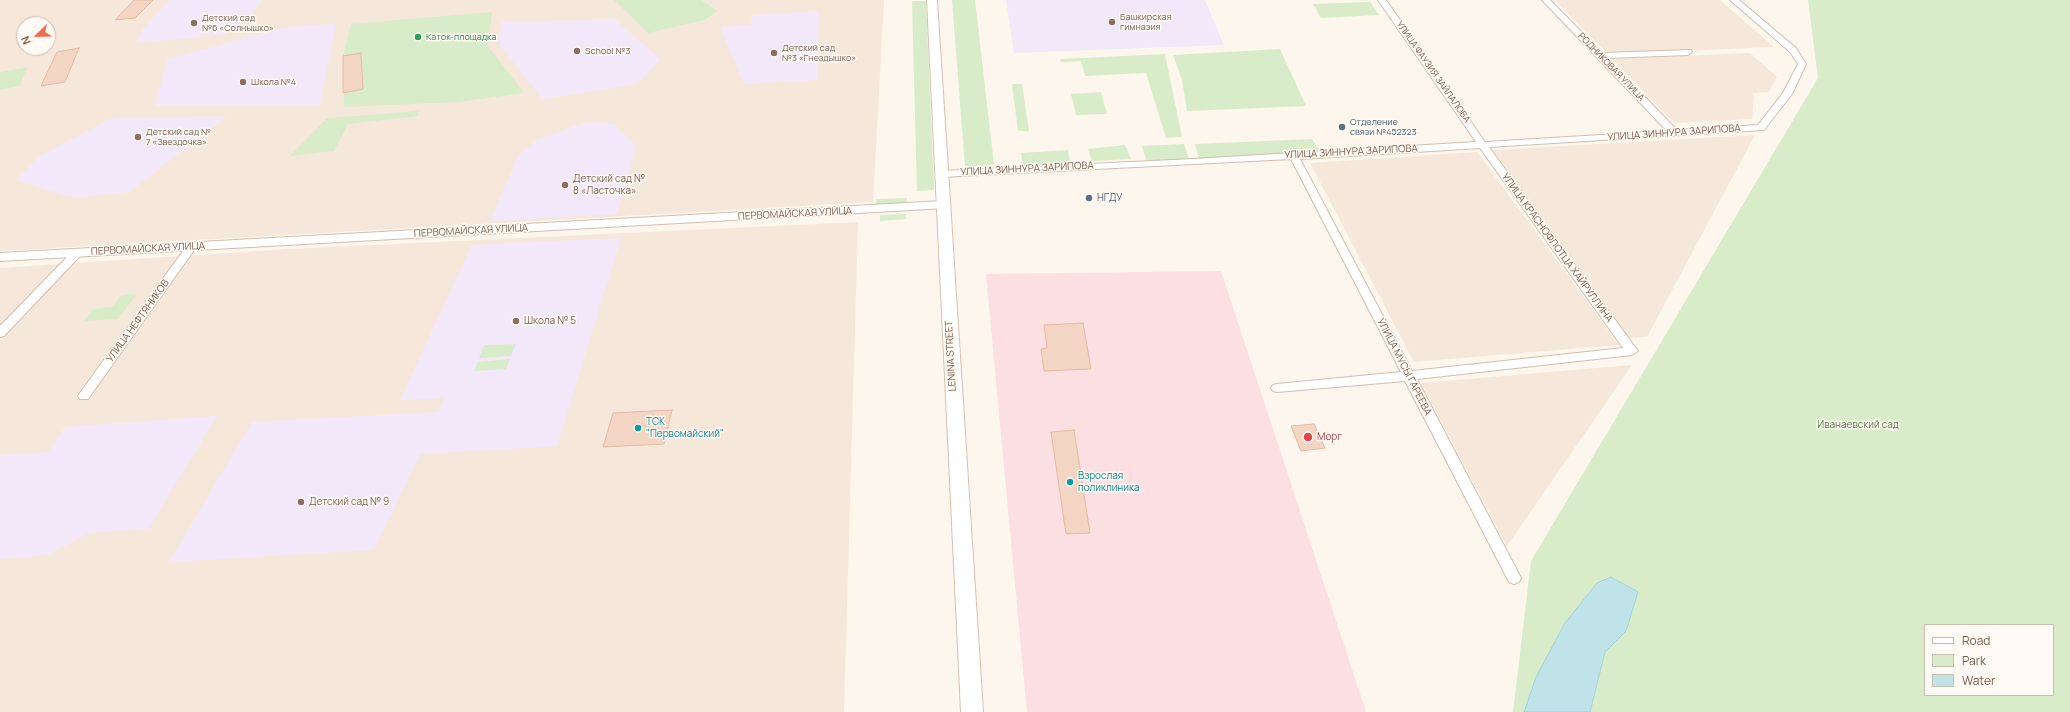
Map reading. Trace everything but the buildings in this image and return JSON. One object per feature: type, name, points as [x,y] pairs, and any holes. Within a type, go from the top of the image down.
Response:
[{"type":"main road","name":"LENINA STREET","points":[[932,0],[972,712]]},
{"type":"street","name":"УЛИЦА ФАУЗИЯ ЗАЙЛАЛОВА","points":[[1382,0],[1483,145]]},
{"type":"street","name":"РОДНИКОВАЯ УЛИЦА","points":[[1546,0],[1675,134]]},
{"type":"street","name":"УЛИЦА ЗИННУРА ЗАРИПОВА","points":[[941,174],[1294,156],[1761,128],[1788,94],[1802,64],[1793,50],[1734,0]]},
{"type":"street","points":[[1601,56],[1688,52]]},
{"type":"street","name":"УЛИЦА КРАСНОФЛОТЦА ХАЙРУЛЛИНА","points":[[1408,376],[1632,351],[1483,145]]},
{"type":"street","name":"УЛИЦА МУСЫ ГАРЕЕВА","points":[[1294,156],[1514,578]]},
{"type":"street","name":"ПЕРВОМАЙСКАЯ УЛИЦА","points":[[0,257],[943,205]]},
{"type":"street","name":"УЛИЦА НЕФТЯНИКОВ","points":[[84,396],[192,246]]},
{"type":"street","points":[[0,333],[77,253]]},
{"type":"street","points":[[1277,388],[1408,376]]},
{"type":"shaded area","points":[[0,0],[884,0],[873,202],[0,251]]},
{"type":"shaded area","name":"Детский сад №6 «Солнышко»","points":[[169,0],[263,0],[248,18],[223,35],[136,43],[143,29]]},
{"type":"shaded area","name":"Башкирская гимназия","points":[[1006,0],[1205,0],[1224,45],[1014,53]]},
{"type":"shaded area","points":[[1555,0],[1720,0],[1774,47],[1608,54]]},
{"type":"shaded area","name":"Детский сад №3 «Гнездышко»","points":[[819,11],[817,80],[744,84],[720,27],[751,25],[752,15]]},
{"type":"shaded area","name":"School №3","points":[[614,19],[660,59],[638,84],[543,99],[498,43],[502,22]]},
{"type":"shaded area","name":"Школа №4","points":[[336,24],[320,105],[154,106],[168,59],[286,27]]},
{"type":"shaded area","points":[[1750,53],[1777,77],[1769,92],[1752,93],[1754,97],[1752,119],[1674,123],[1612,59]]},
{"type":"shaded area","name":"Детский сад № 7 «Звездочка»","points":[[227,116],[129,192],[79,197],[64,195],[16,180],[38,157],[112,118]]},
{"type":"shaded area","name":"Детский сад № 8 «Ласточка»","points":[[597,122],[614,124],[636,146],[617,214],[490,221],[518,156],[535,141],[582,123]]},
{"type":"shaded area","points":[[1755,135],[1647,337],[1629,338],[1493,150]]},
{"type":"shaded area","points":[[1477,152],[1619,345],[1414,362],[1310,163]]},
{"type":"shaded area","points":[[858,222],[844,712],[0,712],[0,268],[288,249]]},
{"type":"shaded area","points":[[621,238],[557,446],[420,454],[374,550],[169,562],[252,422],[438,412],[444,398],[400,400],[472,245]]},
{"type":"shaded area","points":[[1221,271],[1366,712],[1027,712],[986,274]]},
{"type":"shaded area","points":[[1632,365],[1507,546],[1421,383]]},
{"type":"shaded area","points":[[217,416],[148,529],[89,533],[47,555],[0,559],[0,455],[48,452],[65,427]]},
{"type":"green space","points":[[614,0],[701,0],[718,11],[704,20],[648,33]]},
{"type":"green space","points":[[952,0],[975,0],[994,165],[965,167]]},
{"type":"green space","name":"Иванаевский сад","points":[[1808,0],[2070,0],[2070,712],[1513,712],[1531,561],[1818,78]]},
{"type":"green space","points":[[912,1],[926,1],[934,190],[917,191]]},
{"type":"green space","points":[[1370,2],[1379,15],[1321,18],[1313,4]]},
{"type":"green space","points":[[492,12],[488,46],[524,93],[458,102],[344,107],[343,56],[351,24]]},
{"type":"green space","points":[[1280,49],[1306,106],[1187,111],[1182,80],[1173,55]]},
{"type":"green space","points":[[1165,54],[1182,137],[1166,138],[1146,73],[1085,76],[1081,61],[1061,62],[1060,59]]},
{"type":"green space","points":[[28,67],[19,86],[0,90],[0,72]]},
{"type":"green space","points":[[1012,84],[1022,84],[1029,131],[1018,131]]},
{"type":"green space","points":[[1101,92],[1107,114],[1076,115],[1071,94]]},
{"type":"green space","points":[[418,111],[418,116],[348,124],[334,151],[290,156],[327,118]]},
{"type":"green space","points":[[1312,139],[1320,151],[1199,159],[1195,144]]},
{"type":"green space","points":[[1184,144],[1189,159],[1147,162],[1142,146]]},
{"type":"green space","points":[[1125,145],[1131,159],[1092,161],[1088,149]]},
{"type":"green space","points":[[1068,150],[1070,163],[1023,165],[1021,153]]},
{"type":"green space","points":[[907,198],[906,204],[876,206],[876,199]]},
{"type":"green space","points":[[906,214],[906,219],[880,221],[880,215]]},
{"type":"green space","points":[[137,294],[118,319],[84,321],[93,309],[112,307],[122,295]]},
{"type":"green space","points":[[516,344],[511,356],[479,358],[484,345]]},
{"type":"green space","points":[[510,359],[506,369],[474,371],[478,362]]},
{"type":"water","points":[[1611,577],[1638,592],[1626,631],[1605,652],[1590,712],[1524,712],[1536,677],[1565,623],[1597,583]]},
{"type":"place","name":"Башкирская гимназия","points":[[1112,22]]},
{"type":"place","name":"Детский сад №6 «Солнышко»","points":[[194,23]]},
{"type":"place","name":"Каток-площадка","points":[[418,37]]},
{"type":"place","name":"School №3","points":[[577,51]]},
{"type":"place","name":"Детский сад №3 «Гнездышко»","points":[[774,53]]},
{"type":"place","name":"Школа №4","points":[[243,82]]},
{"type":"place","name":"Отделение связи №452323","points":[[1342,127]]},
{"type":"place","name":"Детский сад № 7 «Звездочка»","points":[[138,137]]},
{"type":"place","name":"Детский сад № 8 «Ласточка»","points":[[565,185]]},
{"type":"place","name":"НГДУ","points":[[1089,198]]},
{"type":"place","name":"Школа № 5","points":[[516,321]]},
{"type":"place","name":"ТСК \"Первомайский\"","points":[[638,428]]},
{"type":"place","name":"Морг","points":[[1308,437]]},
{"type":"place","name":"Взрослая поликлиника","points":[[1070,482]]},
{"type":"place","name":"Детский сад № 9","points":[[301,502]]}]
